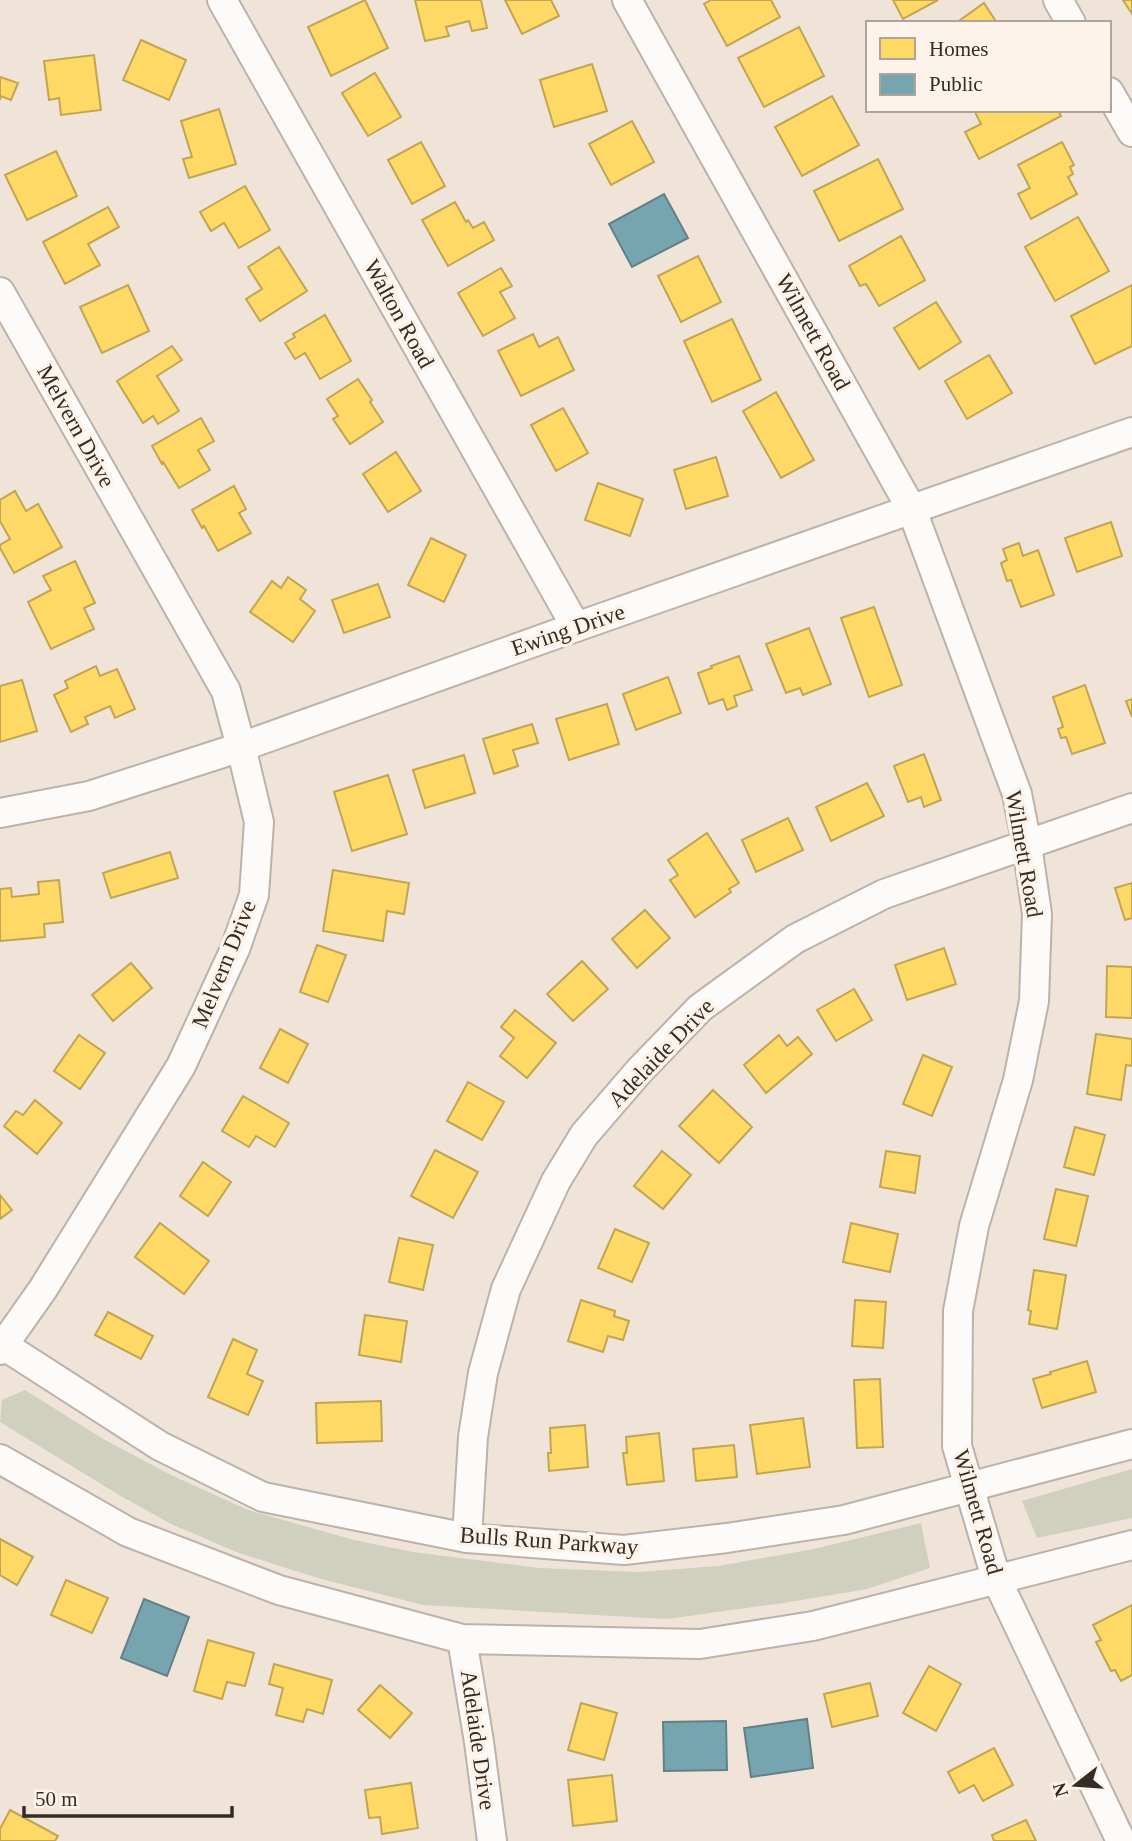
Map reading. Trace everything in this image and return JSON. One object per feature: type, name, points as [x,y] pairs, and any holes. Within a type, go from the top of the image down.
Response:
[{"type":"street","name":"Walton Road","points":[[222,0],[576,627]]},
{"type":"street","name":"Wilmett Road","points":[[627,0],[912,510],[1017,794],[1037,914],[1034,1001],[1018,1080],[974,1226],[958,1311],[957,1446],[996,1578],[1121,1841]]},
{"type":"street","points":[[1058,0],[1070,21]]},
{"type":"street","points":[[1111,95],[1132,132]]},
{"type":"street","name":"Melvern Drive","points":[[0,292],[11,335],[226,691],[259,822],[254,895],[236,950],[181,1066],[43,1289],[1,1346]]},
{"type":"street","name":"Ewing Drive","points":[[0,813],[89,796],[242,747],[1132,432]]},
{"type":"street","name":"Adelaide Drive","points":[[467,1538],[472,1437],[483,1373],[506,1289],[556,1181],[584,1135],[640,1070],[700,1008],[795,939],[884,894],[1132,808]]},
{"type":"street","name":"Bulls Run Parkway","points":[[1,1346],[160,1446],[263,1497],[467,1538],[624,1550],[727,1538],[844,1520],[1132,1444]]},
{"type":"street","points":[[0,1459],[128,1532],[279,1590],[462,1639],[700,1644],[813,1626],[1132,1545]]},
{"type":"street","name":"Adelaide Drive","points":[[462,1639],[492,1841]]},
{"type":"green space","points":[[25,1390],[105,1440],[171,1475],[248,1510],[354,1540],[413,1552],[540,1568],[639,1572],[718,1566],[814,1549],[921,1523],[930,1568],[867,1589],[667,1619],[423,1605],[318,1578],[239,1553],[171,1524],[0,1422],[2,1400]]},
{"type":"green space","points":[[1132,1469],[1132,1518],[1037,1538],[1022,1501]]},
{"type":"building: Homes","points":[[365,0],[388,48],[331,76],[308,27]]},
{"type":"building: Homes","points":[[415,0],[481,0],[487,28],[472,31],[469,21],[446,27],[449,36],[425,41]]},
{"type":"building: Homes","points":[[505,0],[551,0],[559,16],[522,34]]},
{"type":"building: Homes","points":[[711,0],[771,0],[780,17],[727,46],[704,4]]},
{"type":"building: Homes","points":[[893,0],[938,0],[903,19]]},
{"type":"building: Homes","points":[[1123,0],[1132,0],[1132,14]]},
{"type":"building: Homes","points":[[984,3],[996,21],[959,21]]},
{"type":"building: Homes","points":[[799,27],[824,76],[764,107],[738,58]]},
{"type":"building: Homes","points":[[141,40],[186,60],[169,100],[123,80]]},
{"type":"building: Homes","points":[[94,55],[101,110],[61,115],[59,98],[49,100],[44,61]]},
{"type":"building: Homes","points":[[592,64],[607,111],[554,127],[540,80]]},
{"type":"building: Homes","points":[[375,73],[401,117],[368,136],[342,93]]},
{"type":"building: Homes","points":[[0,77],[18,83],[11,100],[1,96],[0,100]]},
{"type":"building: Homes","points":[[832,96],[859,145],[802,176],[775,127]]},
{"type":"building: Homes","points":[[219,109],[236,164],[189,178],[183,159],[192,157],[181,121]]},
{"type":"building: Homes","points":[[975,112],[1059,112],[1061,116],[979,159],[965,132],[981,124]]},
{"type":"building: Homes","points":[[632,121],[654,162],[611,185],[589,144]]},
{"type":"building: Homes","points":[[421,142],[445,186],[412,204],[388,160]]},
{"type":"building: Homes","points":[[1062,142],[1074,165],[1070,167],[1073,174],[1068,177],[1077,194],[1031,219],[1018,194],[1030,188],[1018,165]]},
{"type":"building: Homes","points":[[56,151],[77,196],[27,220],[5,175]]},
{"type":"building: Homes","points":[[878,159],[903,209],[839,241],[814,191]]},
{"type":"building: Homes","points":[[245,186],[270,230],[239,248],[224,223],[211,231],[200,212]]},
{"type":"building: Homes","points":[[455,202],[466,222],[468,220],[473,228],[484,222],[494,240],[448,266],[422,220]]},
{"type":"building: Homes","points":[[108,207],[119,227],[88,244],[100,265],[65,284],[43,242]]},
{"type":"building: Homes","points":[[1078,217],[1109,271],[1055,301],[1025,247]]},
{"type":"building: Homes","points":[[901,236],[925,280],[879,306],[866,284],[860,286],[849,266]]},
{"type":"building: Homes","points":[[279,247],[307,291],[260,321],[246,299],[262,289],[248,267]]},
{"type":"building: Homes","points":[[698,256],[721,302],[681,322],[658,276]]},
{"type":"building: Homes","points":[[501,268],[512,286],[500,292],[515,318],[483,336],[458,293]]},
{"type":"building: Homes","points":[[128,285],[149,331],[102,353],[80,307]]},
{"type":"building: Homes","points":[[1132,285],[1132,346],[1095,364],[1071,316]]},
{"type":"building: Homes","points":[[936,302],[961,342],[919,369],[894,328]]},
{"type":"building: Homes","points":[[325,315],[351,361],[320,379],[305,353],[295,359],[285,343],[295,337],[293,334]]},
{"type":"building: Homes","points":[[732,319],[761,380],[712,402],[684,341]]},
{"type":"building: Homes","points":[[533,334],[539,347],[558,337],[574,370],[521,396],[498,351]]},
{"type":"building: Homes","points":[[172,346],[182,360],[157,376],[179,411],[158,424],[153,416],[143,423],[117,381]]},
{"type":"building: Homes","points":[[989,355],[1012,393],[967,419],[945,381]]},
{"type":"building: Homes","points":[[358,379],[383,422],[350,444],[333,419],[338,416],[327,399]]},
{"type":"building: Homes","points":[[776,392],[814,460],[781,478],[743,411]]},
{"type":"building: Homes","points":[[563,408],[588,453],[556,471],[531,425]]},
{"type":"building: Homes","points":[[201,418],[214,441],[198,450],[210,470],[179,488],[152,446]]},
{"type":"building: Homes","points":[[396,452],[421,491],[388,512],[363,474]]},
{"type":"building: Homes","points":[[716,457],[728,496],[686,509],[674,470]]},
{"type":"building: Homes","points":[[598,483],[643,499],[630,536],[585,520]]},
{"type":"building: Homes","points":[[234,486],[246,509],[239,513],[251,533],[218,551],[192,510]]},
{"type":"building: Homes","points":[[15,491],[26,511],[38,504],[62,547],[14,573],[0,548],[0,545],[10,539],[0,521],[0,500]]},
{"type":"building: Homes","points":[[1111,522],[1122,556],[1077,572],[1065,538]]},
{"type":"building: Homes","points":[[431,538],[466,555],[444,602],[408,585]]},
{"type":"building: Homes","points":[[1019,543],[1023,556],[1038,550],[1054,595],[1021,607],[1001,563],[1007,560],[1003,549]]},
{"type":"building: Homes","points":[[75,561],[95,603],[84,608],[94,629],[51,649],[28,602],[51,590],[43,576]]},
{"type":"building: Homes","points":[[288,577],[306,590],[300,599],[315,611],[293,642],[250,612],[272,581],[281,588]]},
{"type":"building: Homes","points":[[378,584],[390,617],[344,633],[332,600]]},
{"type":"building: Homes","points":[[874,607],[902,685],[869,697],[841,618]]},
{"type":"building: Homes","points":[[809,628],[831,684],[803,695],[800,688],[786,693],[766,644]]},
{"type":"building: Homes","points":[[739,656],[752,690],[734,696],[737,706],[727,710],[723,699],[709,704],[698,673]]},
{"type":"building: Homes","points":[[96,666],[100,676],[117,669],[135,709],[115,718],[110,706],[85,717],[88,724],[71,732],[54,695],[68,688],[65,681]]},
{"type":"building: Homes","points":[[668,677],[681,713],[636,730],[623,694]]},
{"type":"building: Homes","points":[[22,680],[37,731],[0,742],[0,686]]},
{"type":"building: Homes","points":[[1085,685],[1105,743],[1072,754],[1066,737],[1061,738],[1058,729],[1063,727],[1053,697]]},
{"type":"building: Homes","points":[[1132,699],[1132,717],[1126,701]]},
{"type":"building: Homes","points":[[607,704],[619,744],[569,760],[556,719]]},
{"type":"building: Homes","points":[[532,724],[538,743],[513,750],[518,766],[494,774],[483,739]]},
{"type":"building: Homes","points":[[924,754],[941,800],[924,807],[921,797],[908,802],[894,766]]},
{"type":"building: Homes","points":[[464,755],[475,793],[425,808],[413,770]]},
{"type":"building: Homes","points":[[388,775],[407,834],[352,851],[334,792]]},
{"type":"building: Homes","points":[[867,783],[884,816],[831,841],[816,807]]},
{"type":"building: Homes","points":[[788,818],[803,850],[756,872],[742,840]]},
{"type":"building: Homes","points":[[707,833],[739,883],[729,889],[731,892],[695,917],[670,880],[678,875],[668,860]]},
{"type":"building: Homes","points":[[170,852],[178,878],[111,898],[103,873]]},
{"type":"building: Homes","points":[[333,870],[409,883],[404,914],[387,911],[383,941],[323,931]]},
{"type":"building: Homes","points":[[59,880],[63,922],[44,924],[45,937],[0,941],[0,889],[11,888],[12,897],[39,894],[38,882]]},
{"type":"building: Homes","points":[[1132,883],[1132,918],[1125,920],[1115,888]]},
{"type":"building: Homes","points":[[645,910],[670,938],[637,968],[612,939]]},
{"type":"building: Homes","points":[[317,945],[346,955],[328,1002],[300,992]]},
{"type":"building: Homes","points":[[944,948],[956,984],[907,1000],[895,965]]},
{"type":"building: Homes","points":[[582,961],[608,989],[573,1021],[547,994]]},
{"type":"building: Homes","points":[[131,963],[152,988],[113,1021],[92,995]]},
{"type":"building: Homes","points":[[1107,966],[1132,967],[1132,1018],[1106,1017]]},
{"type":"building: Homes","points":[[854,989],[872,1020],[836,1041],[817,1010]]},
{"type":"building: Homes","points":[[515,1010],[556,1043],[527,1078],[500,1056],[514,1038],[501,1027]]},
{"type":"building: Homes","points":[[280,1029],[308,1044],[288,1083],[260,1068]]},
{"type":"building: Homes","points":[[1096,1034],[1132,1039],[1132,1066],[1126,1065],[1121,1100],[1087,1094]]},
{"type":"building: Homes","points":[[79,1035],[105,1053],[80,1089],[54,1071]]},
{"type":"building: Homes","points":[[779,1035],[787,1046],[798,1037],[812,1054],[766,1093],[744,1065]]},
{"type":"building: Homes","points":[[923,1055],[952,1067],[932,1116],[903,1104]]},
{"type":"building: Homes","points":[[468,1082],[504,1102],[482,1140],[447,1121]]},
{"type":"building: Homes","points":[[713,1090],[752,1127],[719,1163],[679,1126]]},
{"type":"building: Homes","points":[[243,1096],[289,1123],[275,1147],[256,1136],[249,1147],[222,1131]]},
{"type":"building: Homes","points":[[35,1100],[62,1123],[37,1154],[4,1126],[16,1111],[23,1115]]},
{"type":"building: Homes","points":[[1075,1127],[1105,1135],[1094,1175],[1064,1167]]},
{"type":"building: Homes","points":[[435,1150],[478,1172],[453,1218],[411,1196]]},
{"type":"building: Homes","points":[[662,1151],[691,1175],[663,1209],[634,1186]]},
{"type":"building: Homes","points":[[886,1151],[920,1156],[915,1193],[880,1187]]},
{"type":"building: Homes","points":[[203,1162],[231,1182],[208,1216],[180,1196]]},
{"type":"building: Homes","points":[[1056,1189],[1088,1196],[1076,1246],[1044,1239]]},
{"type":"building: Homes","points":[[0,1195],[12,1210],[0,1219]]},
{"type":"building: Homes","points":[[160,1223],[209,1261],[184,1294],[135,1257]]},
{"type":"building: Homes","points":[[851,1223],[898,1234],[890,1272],[843,1262]]},
{"type":"building: Homes","points":[[615,1229],[649,1243],[632,1282],[598,1268]]},
{"type":"building: Homes","points":[[399,1238],[433,1245],[423,1290],[389,1282]]},
{"type":"building: Homes","points":[[1034,1270],[1066,1275],[1057,1329],[1029,1324],[1031,1311],[1028,1310]]},
{"type":"building: Homes","points":[[581,1300],[615,1311],[614,1316],[629,1321],[623,1340],[608,1336],[603,1352],[568,1341]]},
{"type":"building: Homes","points":[[855,1300],[886,1302],[883,1348],[852,1346]]},
{"type":"building: Homes","points":[[108,1312],[153,1336],[141,1359],[95,1335]]},
{"type":"building: Homes","points":[[365,1315],[407,1321],[401,1362],[359,1355]]},
{"type":"building: Homes","points":[[233,1339],[257,1350],[247,1374],[263,1381],[248,1415],[208,1397]]},
{"type":"building: Homes","points":[[1087,1361],[1096,1392],[1042,1408],[1033,1379]]},
{"type":"building: Homes","points":[[880,1379],[883,1447],[857,1448],[854,1380]]},
{"type":"building: Homes","points":[[381,1401],[382,1441],[317,1443],[316,1403]]},
{"type":"building: Homes","points":[[803,1418],[810,1467],[757,1474],[750,1425]]},
{"type":"building: Homes","points":[[585,1425],[588,1467],[549,1471],[550,1428]]},
{"type":"building: Homes","points":[[659,1433],[664,1481],[627,1485],[623,1453],[627,1453],[626,1437]]},
{"type":"building: Homes","points":[[734,1445],[737,1477],[696,1481],[693,1449]]},
{"type":"building: Homes","points":[[0,1539],[33,1557],[17,1585],[0,1575]]},
{"type":"building: Homes","points":[[66,1580],[108,1598],[92,1633],[51,1615]]},
{"type":"building: Homes","points":[[1132,1605],[1132,1675],[1121,1681],[1115,1670],[1111,1671],[1096,1642],[1101,1640],[1093,1625]]},
{"type":"building: Homes","points":[[208,1640],[254,1653],[245,1686],[227,1682],[222,1699],[194,1691]]},
{"type":"building: Homes","points":[[274,1664],[332,1680],[323,1714],[307,1709],[303,1722],[276,1715],[283,1688],[269,1684]]},
{"type":"building: Homes","points":[[929,1666],[961,1684],[936,1731],[903,1713]]},
{"type":"building: Homes","points":[[870,1683],[878,1716],[832,1727],[824,1694]]},
{"type":"building: Homes","points":[[380,1685],[412,1713],[390,1738],[358,1710]]},
{"type":"building: Homes","points":[[581,1703],[617,1713],[604,1760],[568,1750]]},
{"type":"building: Homes","points":[[994,1748],[1013,1785],[983,1801],[974,1785],[959,1793],[948,1772]]},
{"type":"building: Homes","points":[[612,1775],[617,1821],[573,1826],[568,1780]]},
{"type":"building: Homes","points":[[411,1783],[418,1828],[382,1834],[380,1817],[369,1818],[365,1790]]},
{"type":"building: Homes","points":[[10,1810],[58,1836],[55,1841],[0,1841],[0,1829]]},
{"type":"building: Homes","points":[[1026,1820],[1036,1841],[994,1841],[992,1835]]},
{"type":"building: Public","points":[[664,194],[688,238],[632,267],[609,224]]},
{"type":"building: Public","points":[[144,1599],[189,1617],[167,1676],[121,1658]]},
{"type":"building: Public","points":[[807,1719],[813,1768],[751,1777],[744,1728]]},
{"type":"building: Public","points":[[726,1721],[727,1770],[664,1771],[663,1722]]}]
